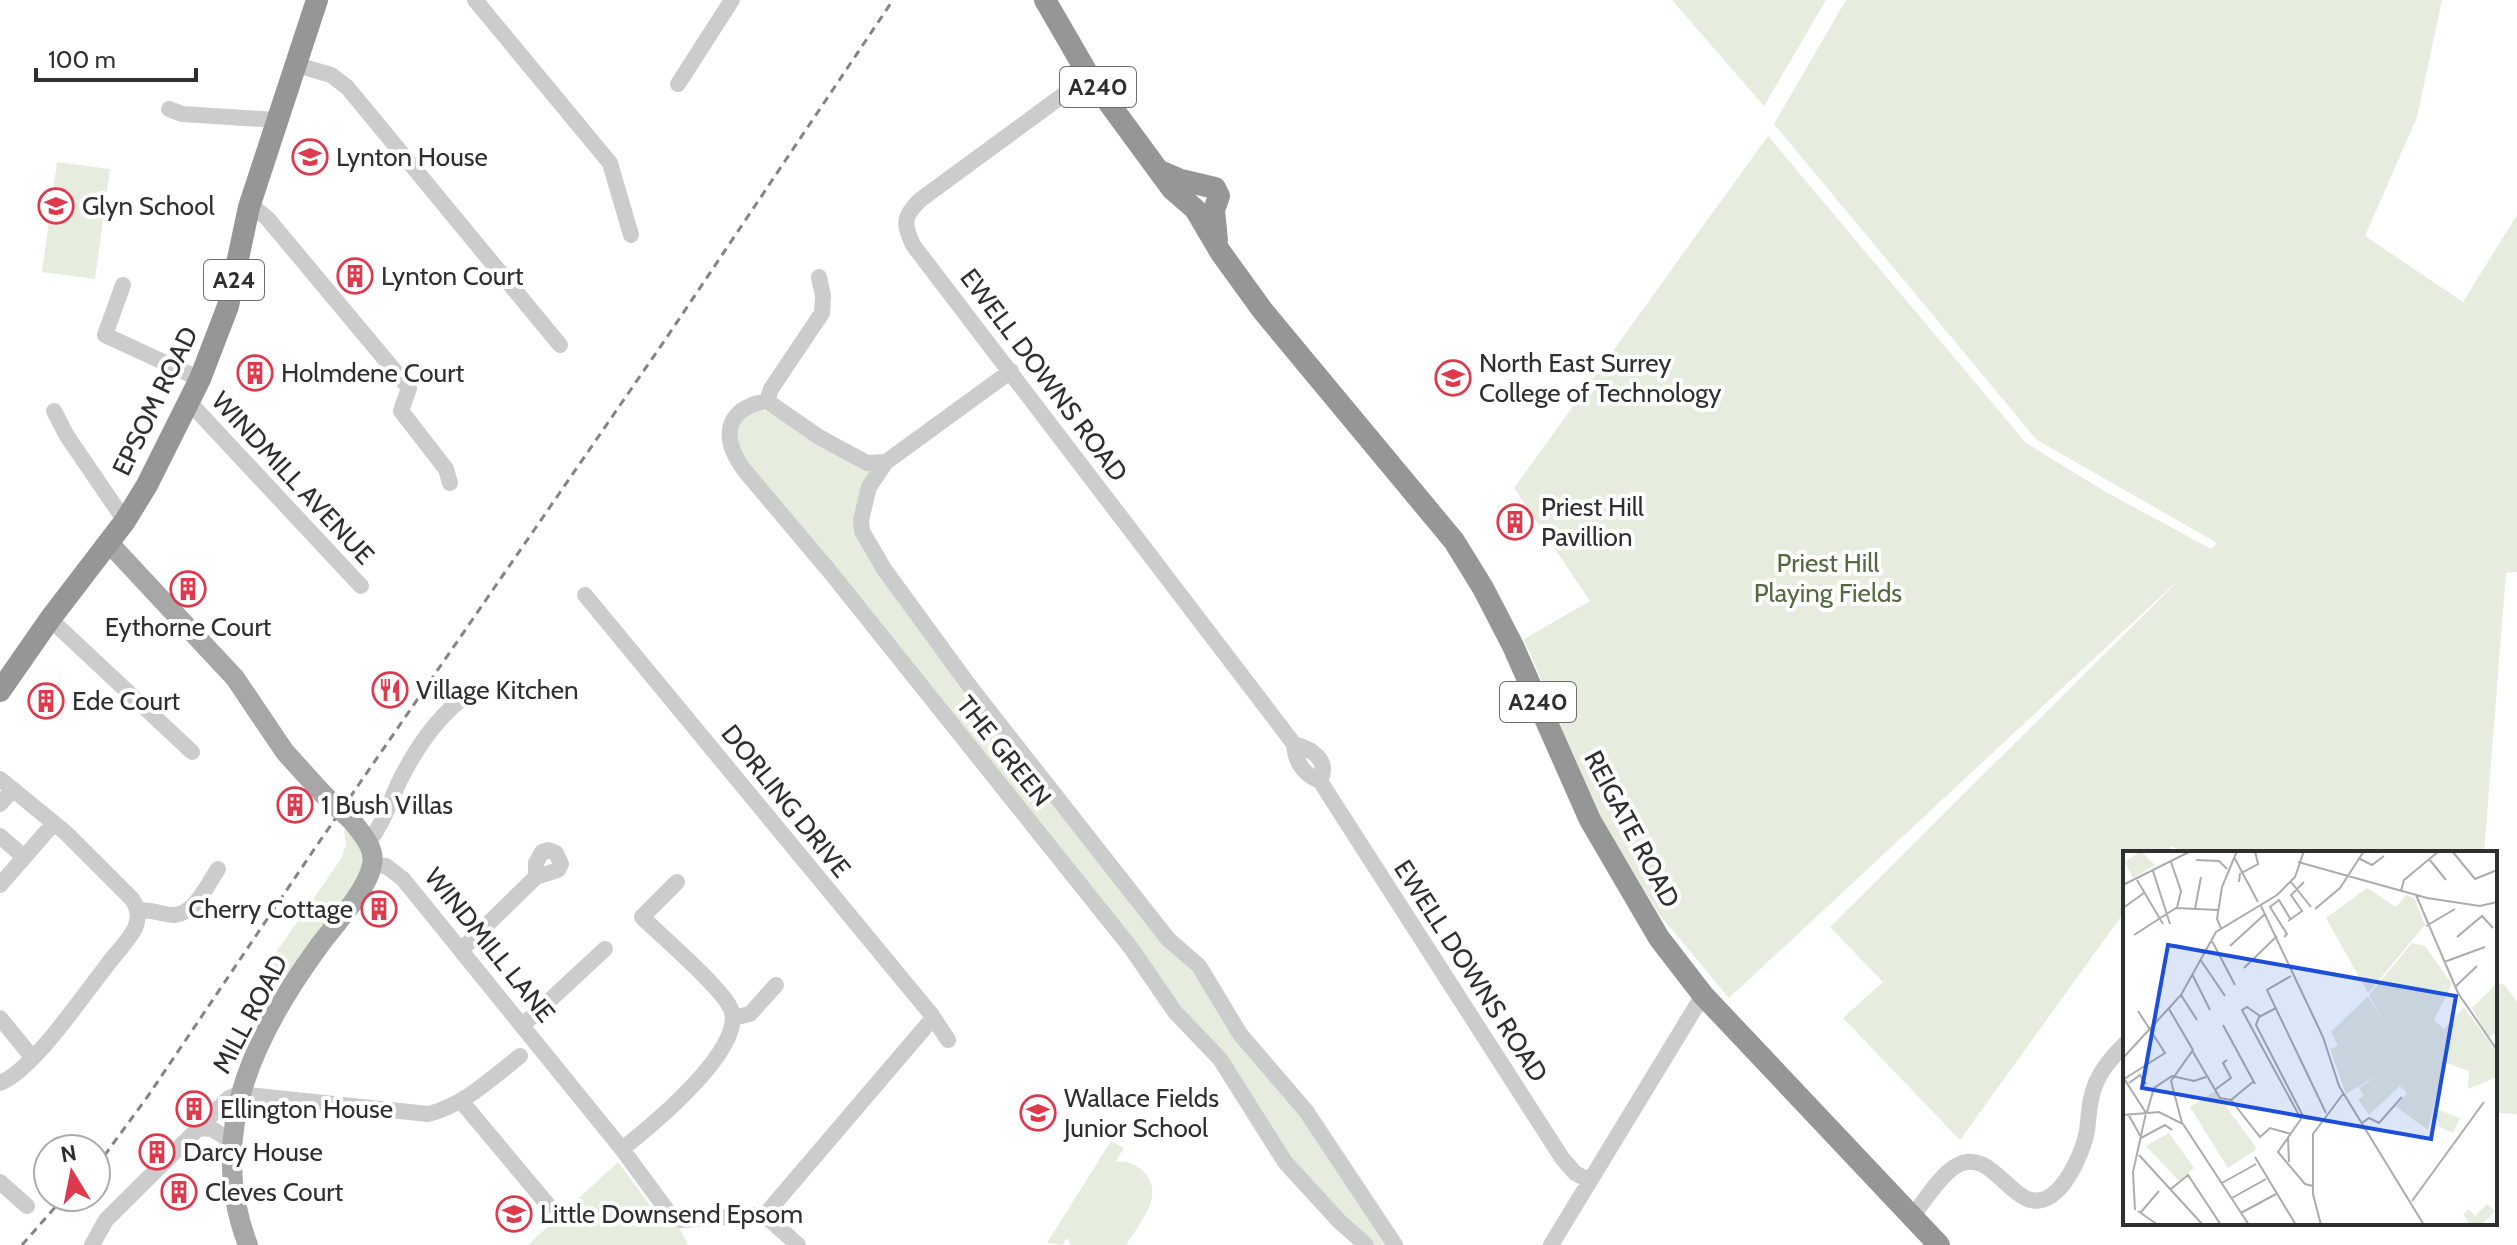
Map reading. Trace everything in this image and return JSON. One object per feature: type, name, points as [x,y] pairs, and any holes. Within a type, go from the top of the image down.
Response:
[{"type":"highway","name":"EPSOM ROAD","points":[[108,542],[147,485],[200,379],[228,306],[249,207],[317,0]]},
{"type":"highway","name":"REIGATE ROAD","points":[[1045,0],[1089,76],[1158,170],[1201,202],[1217,245],[1263,311],[1454,541],[1513,646],[1590,820],[1659,938],[1703,995],[1939,1245]]},
{"type":"highway","name":"A24","points":[[0,691],[108,542]]},
{"type":"main road","points":[[108,542],[235,678],[285,752],[353,822],[368,843],[373,865]]},
{"type":"main road","name":"MILL ROAD","points":[[239,1094],[254,1053],[277,1011],[303,969],[368,879],[373,865]]},
{"type":"main road","points":[[239,1094],[233,1142],[237,1204],[248,1245]]},
{"type":"street","points":[[475,0],[610,163],[631,235]]},
{"type":"street","points":[[678,84],[732,0]]},
{"type":"street","points":[[297,65],[331,75],[347,87],[560,345]]},
{"type":"street","name":"EWELL DOWNS ROAD","points":[[1089,76],[909,210],[905,221],[913,245],[1294,744],[1294,752],[1302,768],[1309,777],[1320,781],[1562,1158],[1575,1173],[1588,1180]]},
{"type":"street","points":[[169,109],[182,114],[277,120]]},
{"type":"street","points":[[249,207],[267,218],[409,388],[401,411],[446,469],[450,483]]},
{"type":"street","points":[[819,277],[823,296],[822,313],[771,389],[767,401],[819,437],[867,463],[886,462]]},
{"type":"street","points":[[123,285],[105,335],[200,379]]},
{"type":"street","name":"THE GREEN","points":[[1011,371],[886,462],[869,487],[863,507],[862,531],[868,545],[971,688],[1168,939],[1199,966],[1240,1034],[1306,1111],[1395,1245]]},
{"type":"street","name":"THE GREEN","points":[[767,401],[751,405],[732,421],[728,434],[734,457],[831,573],[1131,948],[1175,1012],[1220,1059],[1285,1162],[1339,1221],[1366,1245]]},
{"type":"street","name":"WINDMILL AVENUE","points":[[189,402],[361,586]]},
{"type":"street","points":[[54,411],[67,436],[125,521]]},
{"type":"street","name":"DORLING DRIVE","points":[[585,595],[948,1040]]},
{"type":"street","points":[[50,619],[192,752]]},
{"type":"street","points":[[368,843],[380,828],[410,765],[442,715],[458,702]]},
{"type":"street","points":[[0,804],[6,784],[54,823],[125,891],[138,911],[133,932],[32,1057],[8,1080],[0,1083]]},
{"type":"street","points":[[0,885],[54,823]]},
{"type":"street","points":[[0,836],[24,857]]},
{"type":"street","name":"WINDMILL LANE","points":[[373,865],[386,866],[395,871],[523,1025],[675,1218],[764,1216]]},
{"type":"street","points":[[138,911],[154,909],[175,915],[187,910],[218,869]]},
{"type":"street","points":[[461,950],[536,877]]},
{"type":"street","points":[[622,1149],[673,1105],[721,1052],[728,1041],[733,1018],[731,1009],[716,990],[642,917],[677,882]]},
{"type":"street","points":[[523,1025],[605,949]]},
{"type":"street","points":[[733,1018],[750,1014],[776,985]]},
{"type":"street","points":[[1551,1245],[1703,995]]},
{"type":"street","points":[[0,1018],[32,1057]]},
{"type":"street","points":[[798,1245],[764,1216],[933,1018]]},
{"type":"street","points":[[1912,1217],[1948,1173],[1963,1163],[1991,1168],[2024,1198],[2045,1199],[2056,1192],[2085,1138],[2095,1085],[2123,1046]]},
{"type":"street","points":[[239,1094],[414,1114],[441,1111],[461,1101],[520,1056]]},
{"type":"street","name":"MILL ROAD","points":[[92,1245],[106,1220],[229,1098],[239,1094]]},
{"type":"street","points":[[461,1101],[548,1205]]},
{"type":"street","points":[[198,1128],[212,1129],[233,1142]]},
{"type":"street","points":[[0,1182],[27,1206]]},
{"type":"green space","points":[[1672,0],[1826,0],[1764,106]]},
{"type":"green space","name":"Priest Hill Playing Fields","points":[[1846,0],[2442,0],[2417,117],[2365,236],[2463,302],[2517,215],[2517,572],[2506,573],[2484,851],[2180,851],[2172,846],[2168,851],[2123,851],[2123,914],[1960,1140],[1843,1018],[1883,982],[1830,927],[2187,572],[1729,998],[1659,914],[1597,812],[1524,639],[1590,601],[1514,488],[1768,136],[2026,443],[2106,492],[2211,549],[2217,543],[2037,440],[1774,124]]},
{"type":"green space","points":[[57,162],[110,169],[95,279],[42,272]]},
{"type":"green space","points":[[763,410],[772,412],[874,469],[860,536],[1303,1113],[1390,1245],[1372,1245],[1283,1153],[1212,1045],[734,444],[741,421]]},
{"type":"green space","points":[[348,827],[368,859],[365,869],[288,976],[268,964],[341,859],[346,845],[344,830]]},
{"type":"green space","points":[[2497,983],[2505,985],[2517,1002],[2517,1114],[2499,1113]]},
{"type":"green space","points":[[1111,1141],[1124,1148],[1115,1162],[1134,1165],[1150,1181],[1151,1200],[1143,1219],[1126,1245],[1071,1245],[1067,1238],[1062,1245],[1047,1243]]},
{"type":"green space","points":[[618,1162],[661,1220],[677,1223],[688,1245],[528,1245]]},
{"type":"railway","points":[[112,1145],[667,337],[893,0]]},
{"type":"railway","points":[[22,1245],[50,1213]]},
{"type":"place","name":"Lynton House","points":[[310,157]]},
{"type":"place","name":"Glyn School","points":[[56,206]]},
{"type":"place","name":"Lynton Court","points":[[355,276]]},
{"type":"place","name":"Holmdene Court","points":[[255,373]]},
{"type":"place","name":"North East Surrey College of Technology","points":[[1453,378]]},
{"type":"place","name":"Priest Hill Pavillion","points":[[1515,522]]},
{"type":"place","name":"Eythorne Court","points":[[188,589]]},
{"type":"place","name":"Village Kitchen","points":[[390,690]]},
{"type":"place","name":"Ede Court","points":[[46,701]]},
{"type":"place","name":"1 Bush Villas","points":[[295,805]]},
{"type":"place","name":"Cherry Cottage","points":[[379,909]]},
{"type":"place","name":"Ellington House","points":[[194,1109]]},
{"type":"place","name":"Wallace Fields Junior School","points":[[1038,1113]]},
{"type":"place","name":"Darcy House","points":[[157,1152]]},
{"type":"place","name":"Cleves Court","points":[[179,1192]]},
{"type":"place","name":"Little Downsend Epsom","points":[[514,1214]]}]
